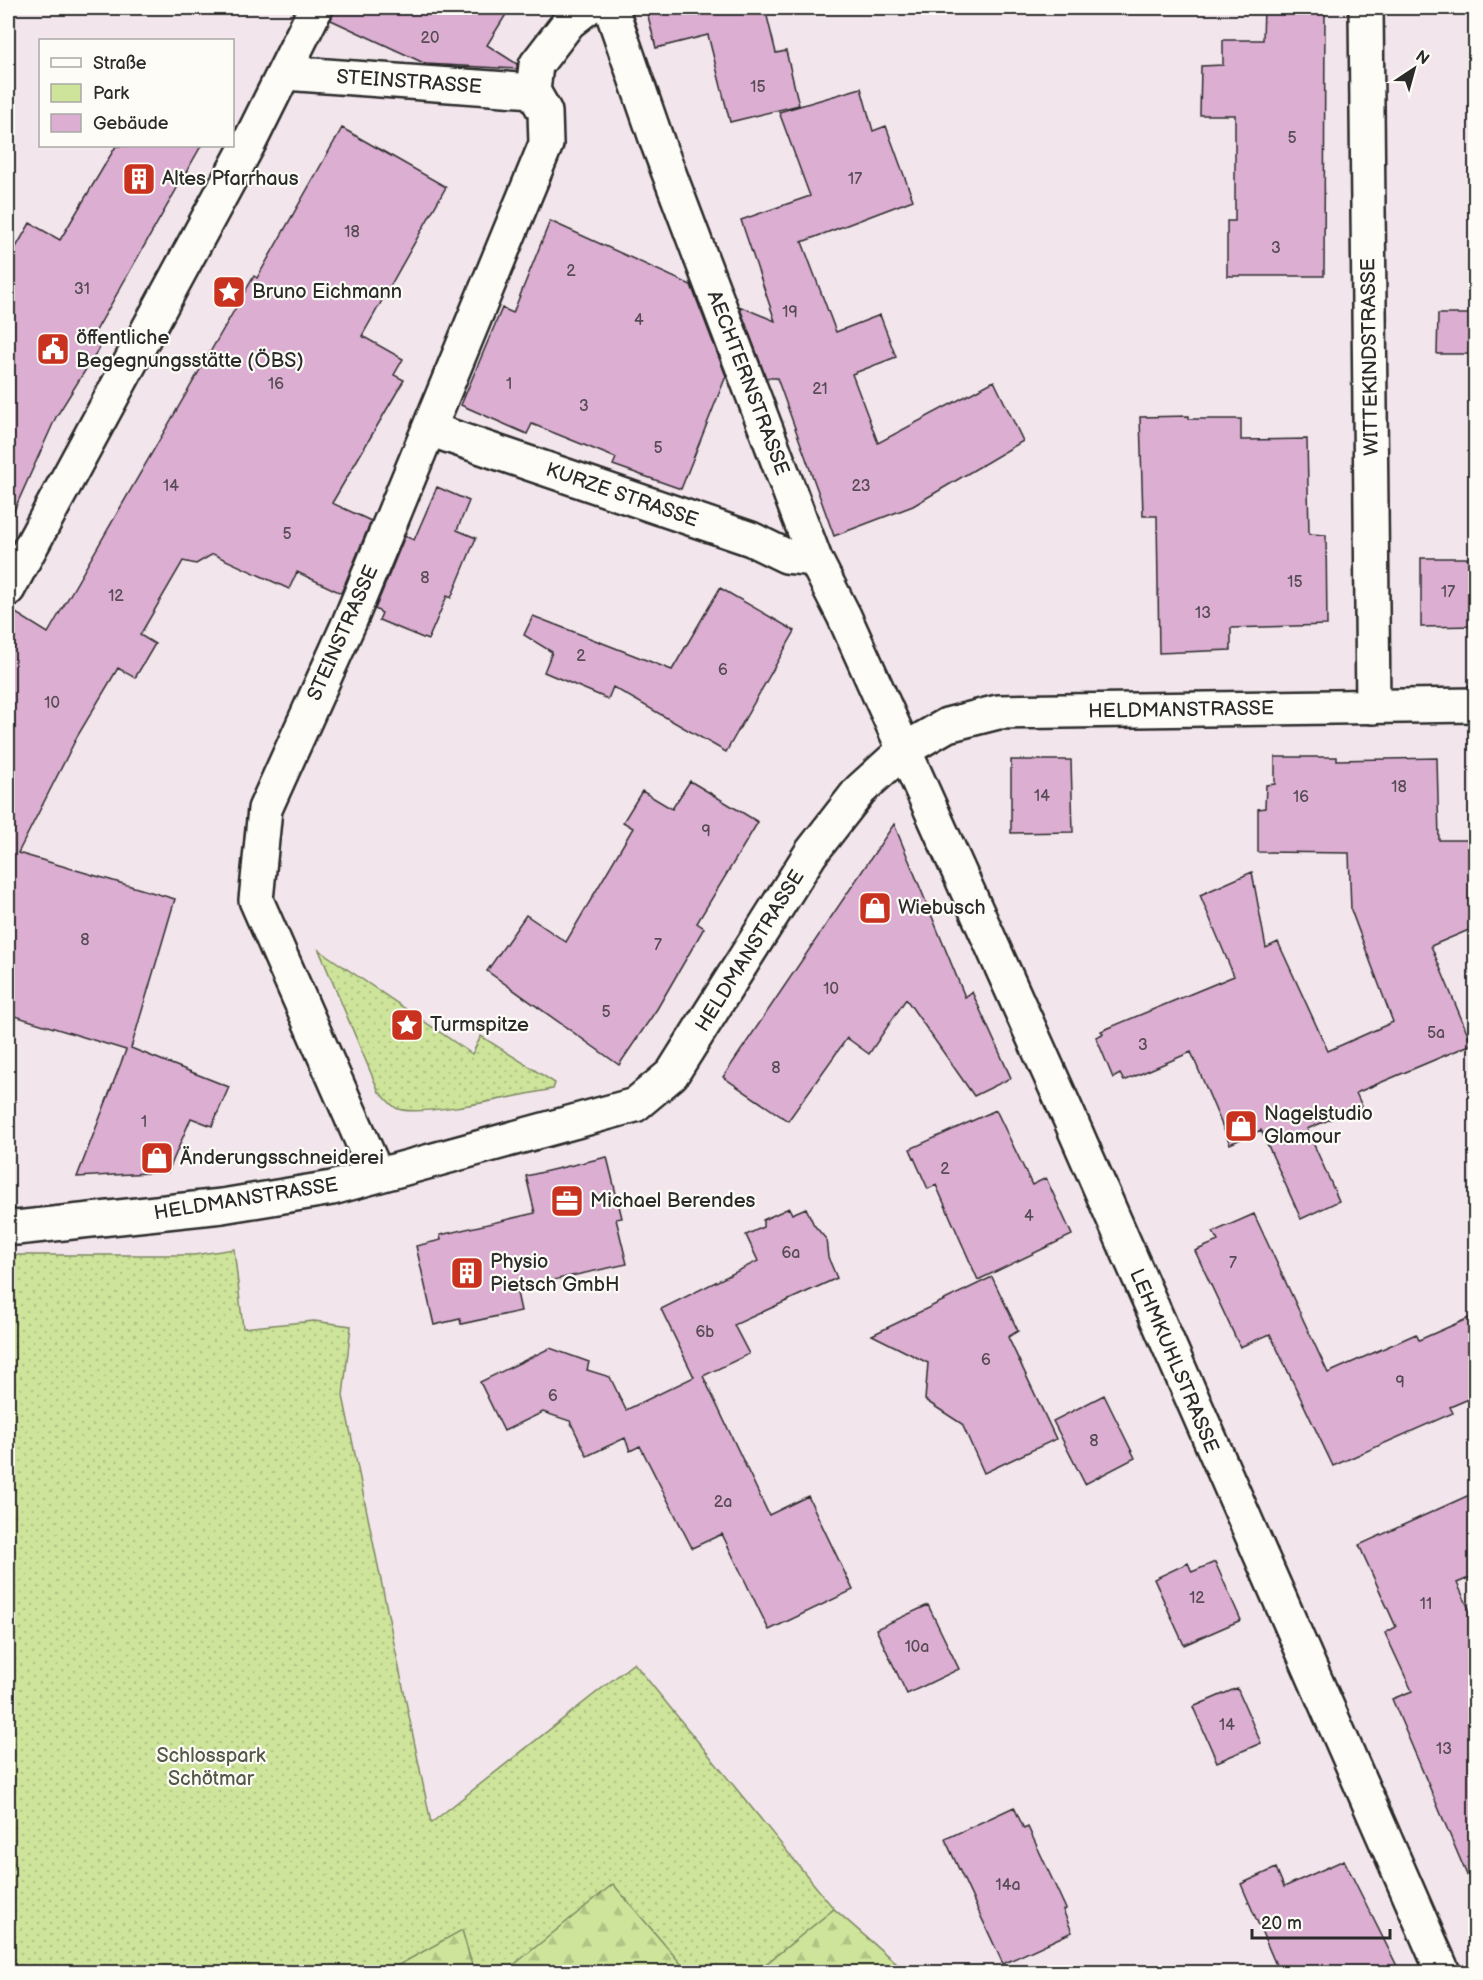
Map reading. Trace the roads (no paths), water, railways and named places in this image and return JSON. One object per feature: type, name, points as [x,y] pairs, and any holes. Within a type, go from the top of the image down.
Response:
[{"type":"street","points":[[8,589],[285,73],[316,8]]},
{"type":"street","points":[[533,91],[536,65],[569,22],[587,8]]},
{"type":"street","name":"AECHTERNSTRASSE","points":[[611,8],[658,144],[815,559],[844,616],[904,750]]},
{"type":"street","name":"WITTEKINDSTRASSE","points":[[1366,8],[1373,707]]},
{"type":"street","name":"STEINSTRASSE","points":[[285,73],[533,91],[545,112],[546,144],[349,623],[265,809],[256,900],[377,1175]]},
{"type":"street","name":"KURZE STRASSE","points":[[429,429],[752,539],[786,556],[815,559]]},
{"type":"street","name":"HELDMANSTRASSE","points":[[8,1226],[16,1228],[222,1206],[332,1188],[635,1105],[672,1074],[811,853],[860,790],[904,750],[947,725],[998,712],[1476,705]]},
{"type":"street","name":"LEHMKUHLSTRASSE","points":[[904,750],[1070,1119],[1443,1972]]},
{"type":"place","name":"Altes Pfarrhaus","points":[[139,179]]},
{"type":"place","name":"Bruno Eichmann","points":[[229,292]]},
{"type":"place","name":"öffentliche Begegnungsstätte (ÖBS)","points":[[53,349]]},
{"type":"place","name":"Wiebusch","points":[[875,908]]},
{"type":"place","name":"Turmspitze","points":[[407,1025]]},
{"type":"place","name":"Nagelstudio Glamour","points":[[1241,1126]]},
{"type":"place","name":"Änderungsschneiderei","points":[[157,1158]]},
{"type":"place","name":"Michael Berendes","points":[[567,1201]]},
{"type":"place","name":"Physio Pietsch GmbH","points":[[467,1273]]},
{"type":"park label","name":"Schlosspark Schötmar","points":[[211,1768]]}]
